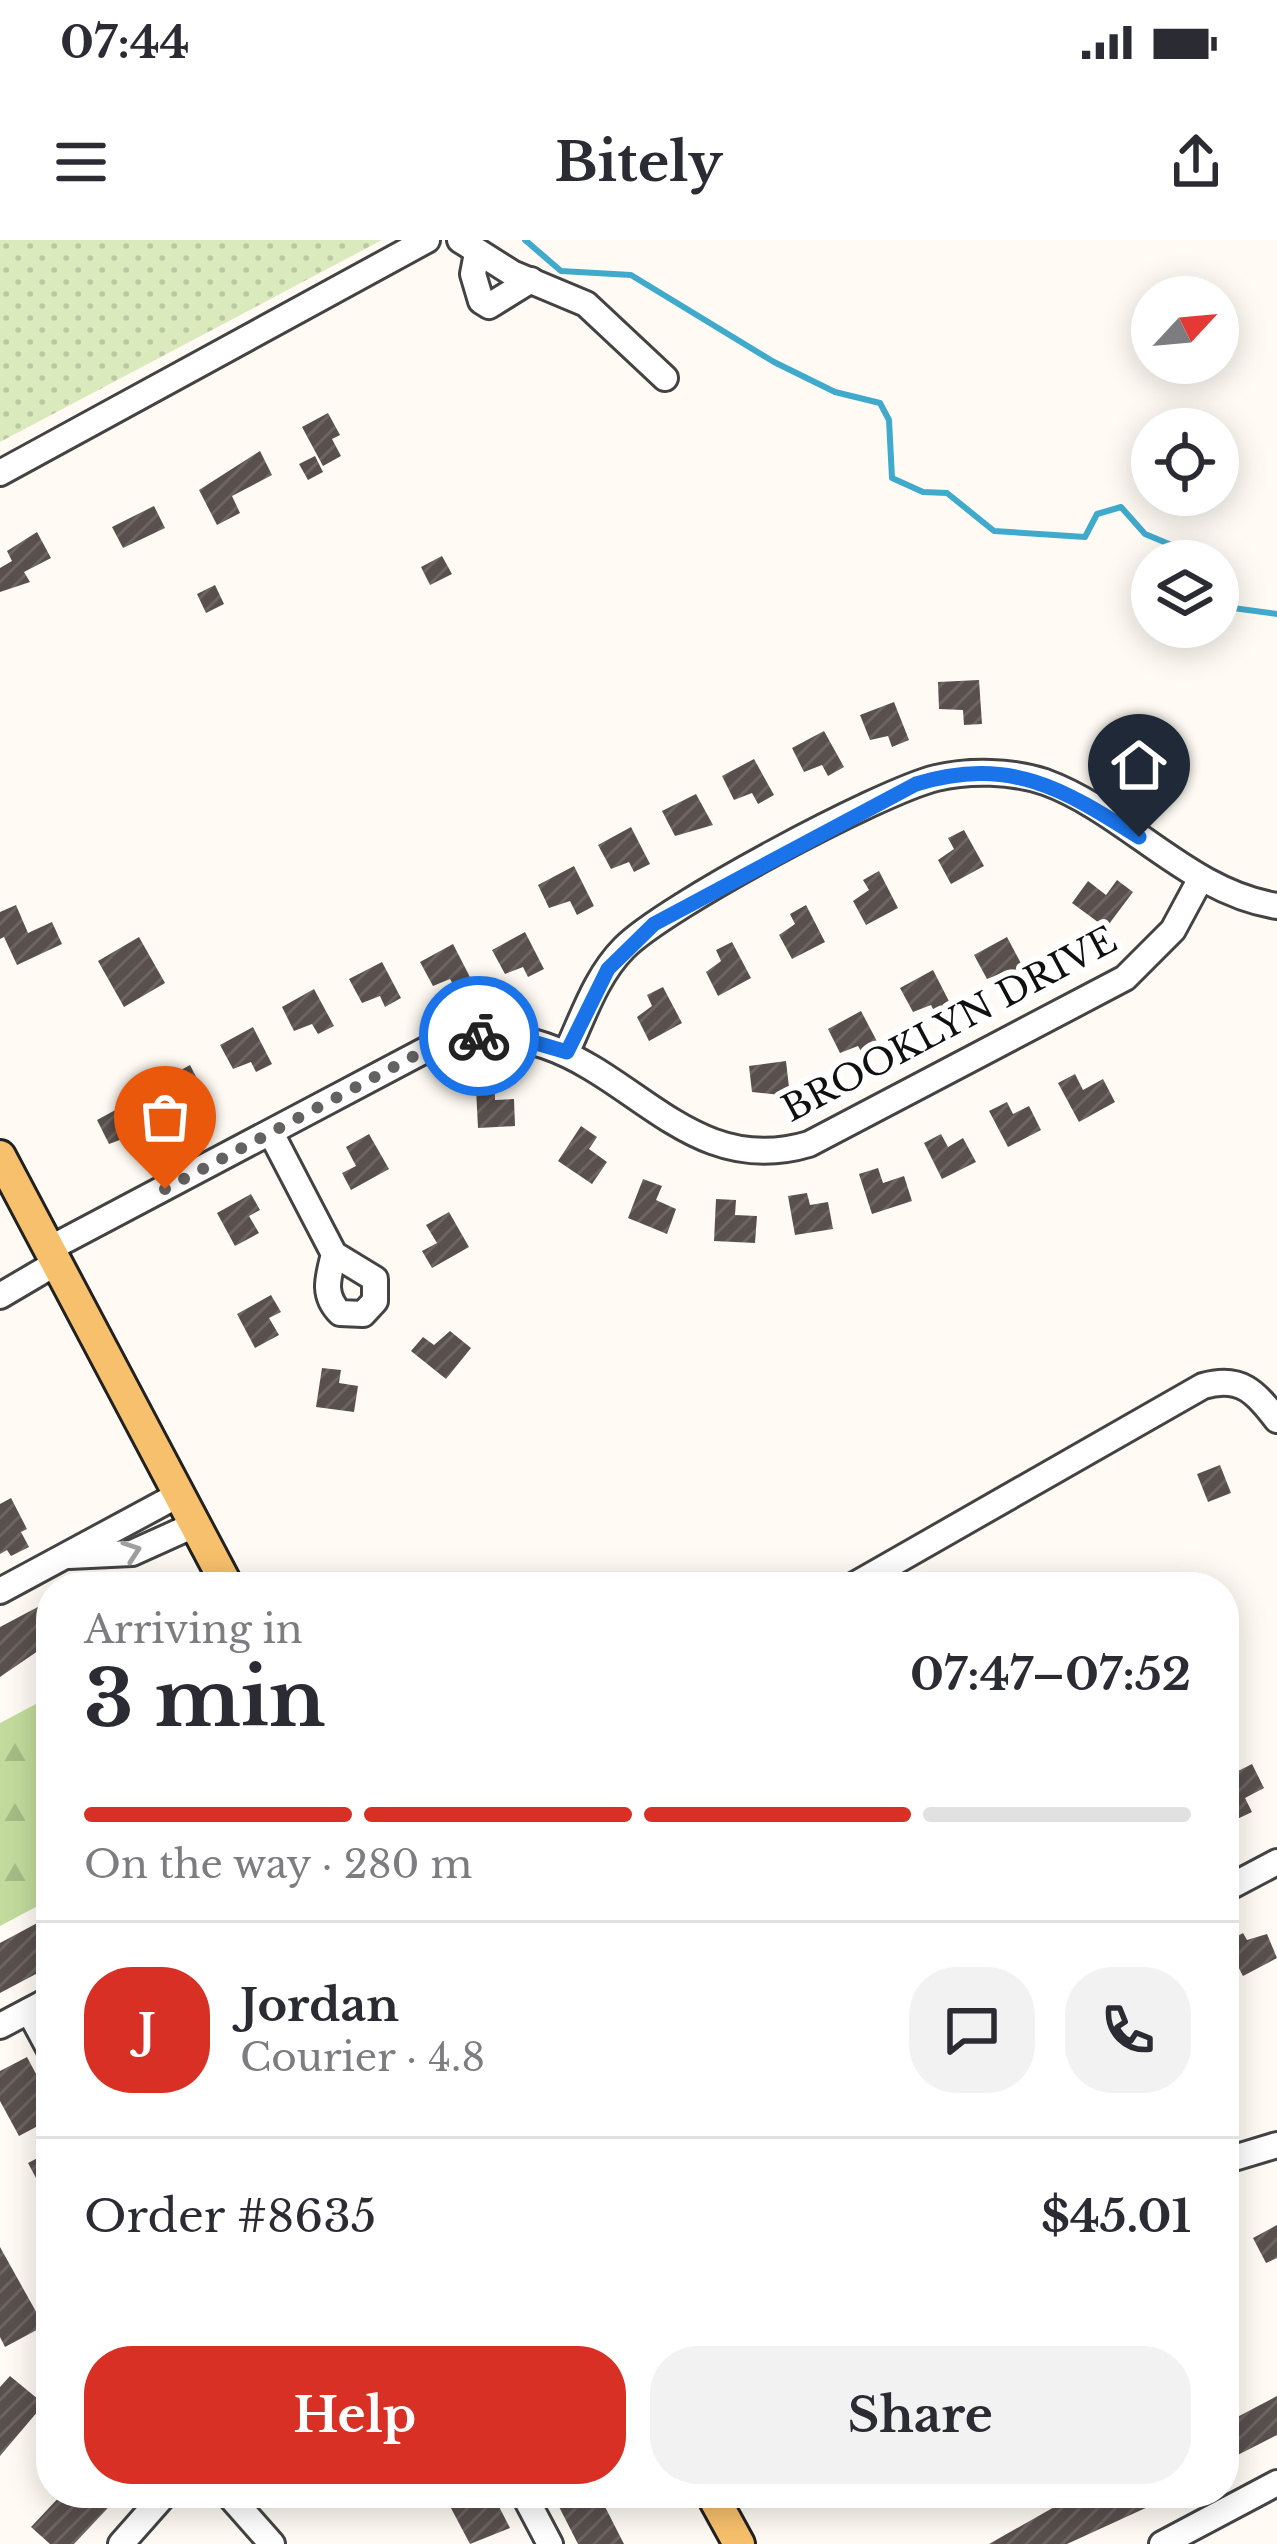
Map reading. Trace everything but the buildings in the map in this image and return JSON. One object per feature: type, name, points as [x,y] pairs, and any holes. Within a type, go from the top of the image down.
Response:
[{"type":"main road","points":[[0,1156],[220,1572]]},
{"type":"main road","points":[[719,2508],[739,2544]]},
{"type":"street","points":[[0,473],[427,240]]},
{"type":"street","points":[[468,246],[586,304],[664,378]]},
{"type":"street","points":[[468,246],[481,302],[489,306],[530,280]]},
{"type":"street","points":[[567,1052],[608,969],[654,924],[891,794],[940,777],[991,773],[1054,786],[1202,878],[1244,898],[1277,906]]},
{"type":"street","name":"BROOKLYN DRIVE","points":[[0,1296],[52,1256],[271,1133],[456,1039],[504,1036],[567,1052],[654,1113],[707,1140],[755,1153],[787,1151],[832,1134],[1124,977],[1173,930],[1202,878]]},
{"type":"street","points":[[271,1133],[334,1254]]},
{"type":"street","points":[[877,1572],[1203,1386],[1236,1381],[1254,1391],[1277,1420]]},
{"type":"street","points":[[36,1572],[178,1495]]},
{"type":"street","points":[[67,1556],[132,1553],[194,1525]]},
{"type":"street","points":[[0,1591],[36,1572]]},
{"type":"street","points":[[1239,1882],[1277,1862]]},
{"type":"street","points":[[0,2026],[36,2007]]},
{"type":"street","points":[[1239,2156],[1277,2145]]},
{"type":"street","points":[[1239,2503],[1277,2483]]},
{"type":"street","points":[[121,2544],[153,2508]]},
{"type":"street","points":[[240,2508],[272,2544]]},
{"type":"street","points":[[531,2508],[550,2544]]},
{"type":"street","points":[[1162,2544],[1230,2508]]},
{"type":"green space","points":[[0,240],[382,240],[0,442]]},
{"type":"green space","points":[[36,1704],[36,1907],[0,1926],[0,1723]]},
{"type":"waterway","points":[[525,240],[561,271],[631,275],[774,362],[835,392],[880,403],[889,420],[892,478],[923,492],[947,493],[994,531],[1085,537],[1097,514],[1121,507],[1145,534],[1159,540]]},
{"type":"waterway","points":[[1239,609],[1277,614]]},
{"type":"way so far","points":[[165,1189],[431,1047],[479,1036]]},
{"type":"route","points":[[479,1036],[504,1036],[567,1052],[608,969],[622,949],[654,924],[916,784],[991,773],[1039,780],[1069,792],[1139,837]]}]
